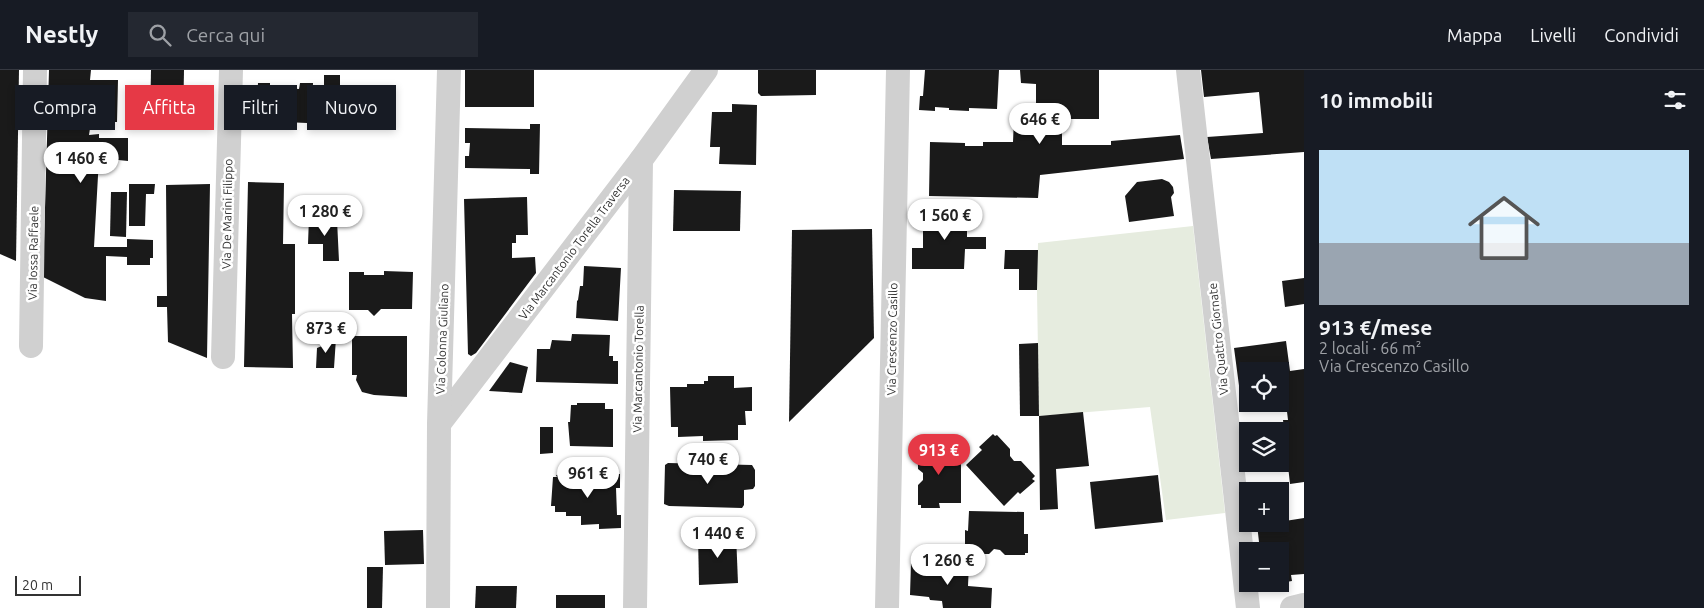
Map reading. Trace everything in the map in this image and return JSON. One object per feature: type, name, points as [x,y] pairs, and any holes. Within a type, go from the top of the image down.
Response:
[{"type":"street","name":"Via Iossa Raffaele","points":[[31,346],[35,70]]},
{"type":"street","name":"Via De Marini Filippo","points":[[223,357],[231,70]]},
{"type":"street","name":"Via Colonna Giuliano","points":[[438,608],[439,424],[449,70]]},
{"type":"street","name":"Via Marcantonio Torella Traversa","points":[[439,424],[641,160],[706,70]]},
{"type":"street","name":"Via Crescenzo Casillo","points":[[887,608],[898,70]]},
{"type":"street","name":"Via Quattro Giornate","points":[[1188,70],[1248,608]]},
{"type":"street","name":"Via Marcantonio Torella","points":[[635,608],[641,160]]},
{"type":"street","points":[[1292,608],[1304,605]]},
{"type":"shaded area","points":[[1193,226],[1225,513],[1166,520],[1150,407],[1039,416],[1038,243]]},
{"type":"building","points":[[0,70],[19,70],[19,85],[15,85],[15,130],[18,130],[16,261],[0,254]]},
{"type":"building","points":[[49,70],[91,70],[90,80],[118,80],[117,122],[115,122],[115,85],[49,85]]},
{"type":"building","points":[[151,70],[184,70],[184,85],[151,85]]},
{"type":"building","points":[[465,70],[534,70],[534,107],[465,107]]},
{"type":"building","points":[[758,70],[816,70],[816,95],[761,96],[758,93]]},
{"type":"building","points":[[925,70],[999,70],[997,109],[969,108],[969,111],[935,107],[935,111],[919,110],[920,96],[923,96]]},
{"type":"building","points":[[1020,70],[1099,70],[1099,119],[1062,119],[1062,145],[1111,145],[1111,141],[1180,135],[1184,159],[1040,175],[1038,198],[929,196],[930,142],[965,143],[965,146],[983,146],[983,142],[1013,142],[1014,118],[1036,117],[1036,84],[1021,83]]},
{"type":"building","points":[[1201,70],[1304,70],[1304,152],[1211,159],[1207,137],[1263,133],[1259,92],[1204,97]]},
{"type":"building","points":[[324,75],[340,75],[340,85],[324,85]]},
{"type":"building","points":[[258,83],[270,83],[270,85],[258,85]]},
{"type":"building","points":[[300,83],[313,83],[313,85],[307,85],[307,123],[297,123],[297,89],[299,89]]},
{"type":"building","points":[[732,104],[757,105],[756,165],[719,164],[720,147],[710,147],[712,112],[732,112]]},
{"type":"building","points":[[530,124],[540,124],[539,174],[530,174],[530,169],[465,168],[465,156],[469,156],[470,143],[465,143],[465,128],[530,129]]},
{"type":"building","points":[[47,130],[90,130],[89,135],[99,134],[99,138],[128,138],[128,161],[99,158],[94,247],[127,247],[127,239],[153,240],[153,258],[150,258],[150,265],[127,265],[127,257],[106,256],[106,301],[85,298],[43,277]]},
{"type":"building","points":[[1162,179],[1169,182],[1173,187],[1174,193],[1171,197],[1174,216],[1129,222],[1125,196],[1137,182]]},
{"type":"building","points":[[248,182],[284,183],[283,244],[295,244],[295,314],[292,314],[293,368],[244,367]]},
{"type":"building","points":[[129,184],[155,184],[154,194],[146,194],[145,226],[129,226]]},
{"type":"building","points":[[210,184],[207,358],[168,342],[167,307],[157,307],[157,296],[167,296],[166,185]]},
{"type":"building","points":[[674,190],[741,191],[740,231],[673,231]]},
{"type":"building","points":[[111,192],[127,192],[126,237],[110,236]]},
{"type":"building","points":[[527,197],[528,235],[516,235],[516,243],[512,243],[512,258],[535,257],[536,273],[476,353],[471,356],[468,354],[464,199]]},
{"type":"building","points":[[923,210],[967,210],[967,237],[986,237],[986,249],[965,249],[964,269],[912,269],[912,248],[923,248]]},
{"type":"building","points":[[309,217],[326,217],[328,220],[337,220],[339,261],[323,261],[323,244],[308,244]]},
{"type":"building","points":[[872,229],[874,338],[789,422],[792,230]]},
{"type":"building","points":[[1005,250],[1038,250],[1037,290],[1019,290],[1019,269],[1004,269]]},
{"type":"building","points":[[584,266],[621,268],[618,321],[576,318],[580,286],[583,286]]},
{"type":"building","points":[[384,271],[413,272],[412,309],[381,309],[374,316],[368,310],[349,310],[349,272],[364,272],[364,275],[384,275]]},
{"type":"building","points":[[1304,278],[1304,304],[1285,307],[1282,281]]},
{"type":"building","points":[[572,334],[610,335],[609,356],[613,356],[613,361],[618,361],[618,384],[536,382],[537,349],[550,349],[552,340],[571,341]]},
{"type":"building","points":[[352,336],[407,336],[407,397],[374,395],[362,392],[356,380],[357,375],[352,375]]},
{"type":"building","points":[[336,338],[334,368],[316,368],[317,348],[322,346],[323,339]]},
{"type":"building","points":[[1286,341],[1289,362],[1239,362],[1239,386],[1234,348]]},
{"type":"building","points":[[1038,343],[1039,416],[1020,416],[1019,344]]},
{"type":"building","points":[[510,362],[528,367],[522,393],[489,391]]},
{"type":"building","points":[[1289,364],[1290,371],[1304,369],[1304,482],[1290,484],[1289,422],[1283,422],[1283,420],[1288,420]]},
{"type":"building","points":[[708,376],[734,376],[734,388],[752,387],[752,411],[745,411],[746,425],[738,425],[738,440],[703,441],[703,436],[678,437],[678,427],[671,427],[670,387],[704,384],[704,381],[708,381]]},
{"type":"building","points":[[577,403],[605,403],[605,409],[613,409],[613,447],[570,446],[568,422],[570,422],[571,405],[577,405]]},
{"type":"building","points":[[1083,412],[1089,466],[1056,469],[1058,509],[1040,510],[1039,416]]},
{"type":"building","points":[[540,427],[553,427],[553,453],[540,454]]},
{"type":"building","points":[[993,434],[997,435],[1010,449],[1010,456],[1014,461],[1021,461],[1035,476],[1032,479],[1035,481],[1020,494],[1018,492],[1004,506],[966,465],[982,450],[979,447]]},
{"type":"building","points":[[941,444],[941,447],[961,447],[961,503],[939,503],[940,508],[921,508],[921,505],[918,505],[918,485],[923,480],[923,473],[918,469],[918,448],[922,449],[922,445]]},
{"type":"building","points":[[668,463],[752,465],[755,470],[755,486],[753,489],[744,490],[744,505],[742,508],[669,506],[664,504],[665,465]]},
{"type":"building","points":[[571,474],[572,478],[586,477],[586,475],[620,474],[620,488],[616,488],[617,515],[621,515],[621,528],[599,529],[599,524],[581,525],[581,516],[566,516],[566,512],[555,512],[555,506],[551,506],[553,477]]},
{"type":"building","points":[[1158,475],[1163,522],[1095,529],[1090,482]]},
{"type":"building","points":[[969,511],[1024,512],[1024,534],[1028,534],[1028,553],[1025,553],[1025,555],[1005,555],[1000,550],[994,549],[989,554],[968,554],[969,550],[965,549],[965,530],[968,531]]},
{"type":"building","points":[[1304,518],[1304,574],[1291,575],[1292,581],[1289,582],[1289,542],[1259,542],[1258,532],[1289,532],[1289,520]]},
{"type":"building","points":[[423,530],[424,564],[385,565],[384,531]]},
{"type":"building","points":[[736,534],[738,583],[699,585],[698,535]]},
{"type":"building","points":[[911,563],[969,563],[968,586],[992,588],[991,608],[943,608],[942,601],[930,600],[929,597],[910,595]]},
{"type":"building","points":[[367,567],[383,567],[382,608],[367,608]]},
{"type":"building","points":[[476,586],[517,586],[516,608],[475,608]]},
{"type":"building","points":[[556,595],[605,595],[605,608],[556,608]]}]
